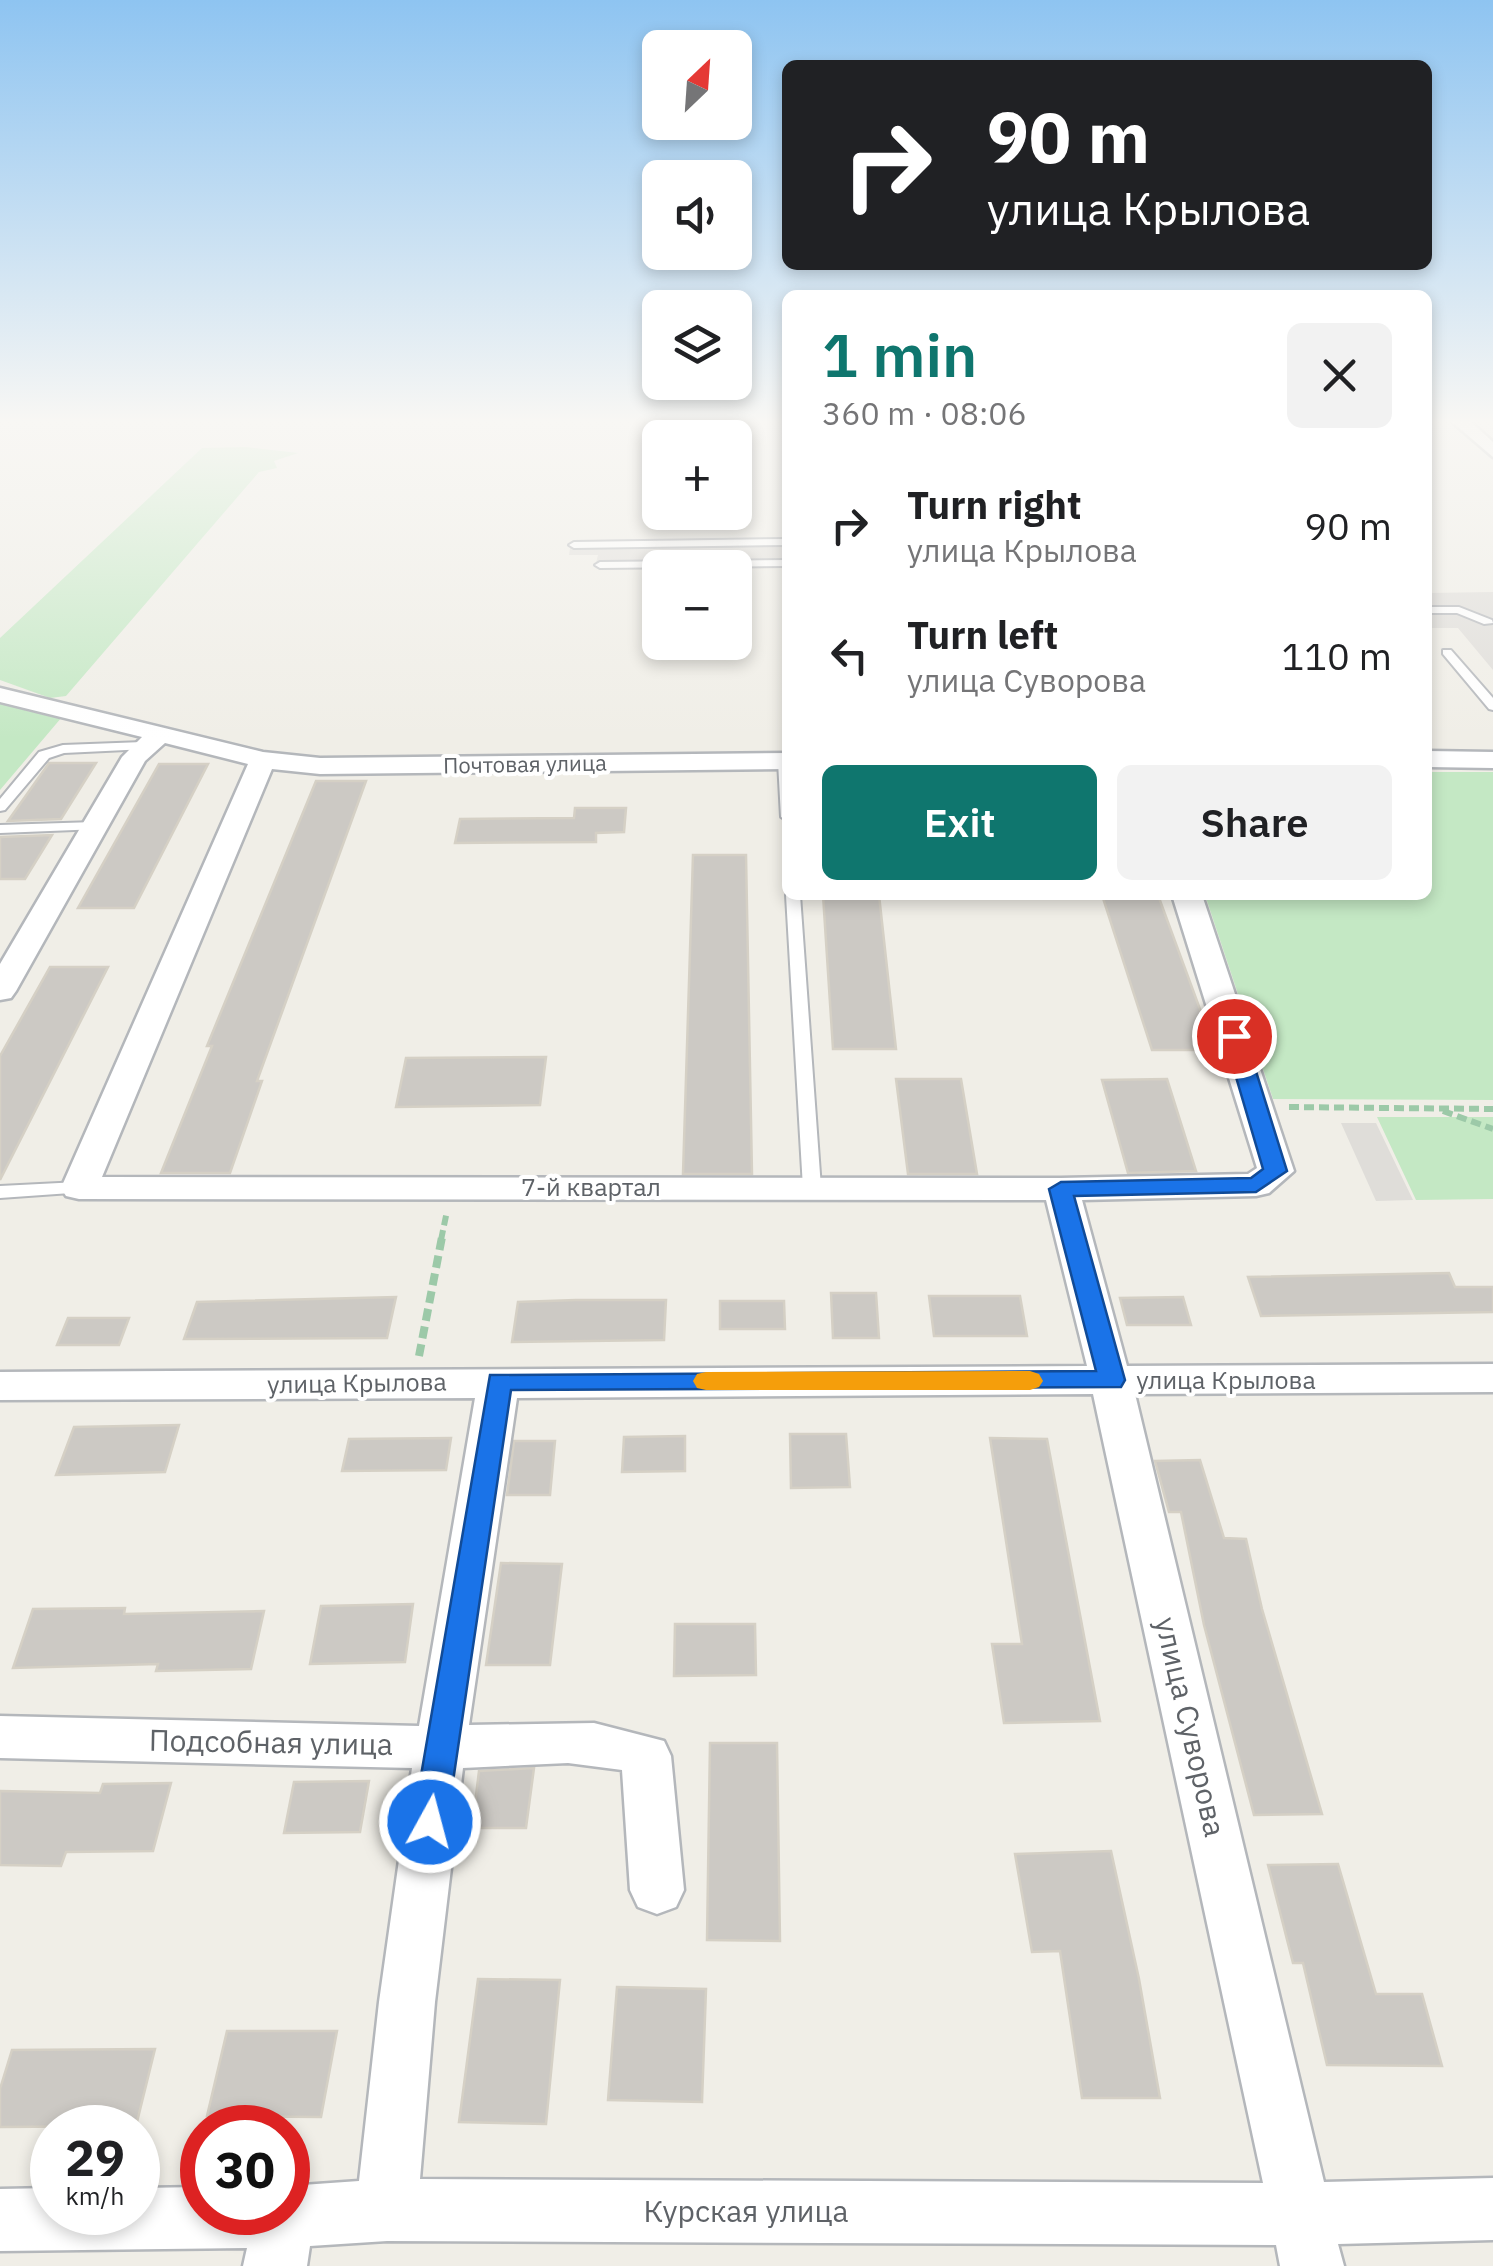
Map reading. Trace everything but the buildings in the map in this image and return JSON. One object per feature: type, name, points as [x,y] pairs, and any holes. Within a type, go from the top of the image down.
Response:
[{"type":"street","name":"Почтовая улица","points":[[0,695],[150,741],[320,766],[782,760]]},
{"type":"street","points":[[0,990],[95,826],[150,741]]},
{"type":"street","points":[[1432,759],[1493,760]]},
{"type":"street","points":[[78,1188],[262,760]]},
{"type":"street","name":"7-й квартал","points":[[78,1188],[1061,1189],[1256,1185],[1276,1171],[1189,900]]},
{"type":"street","name":"улица Суворова","points":[[1061,1189],[1111,1380],[1307,2240]]},
{"type":"street","name":"улица Крылова","points":[[0,1386],[1493,1378]]},
{"type":"street","points":[[388,2210],[394,2123],[439,1748],[499,1381]]},
{"type":"street","name":"Подсобная улица","points":[[0,1737],[439,1748],[546,1741],[614,1744],[646,1756],[656,1890]]},
{"type":"street","name":"Курская улица","points":[[0,2220],[279,2242],[388,2210],[1307,2240],[1493,2209]]},
{"type":"lane","points":[[574,545],[782,542]]},
{"type":"lane","points":[[600,566],[782,563]]},
{"type":"lane","points":[[1432,610],[1460,610],[1491,624]]},
{"type":"lane","points":[[1448,652],[1493,706]]},
{"type":"lane","points":[[0,806],[44,755],[150,741]]},
{"type":"lane","points":[[0,829],[95,826]]},
{"type":"lane","points":[[792,900],[812,1188]]},
{"type":"lane","points":[[0,1192],[78,1188]]},
{"type":"path","points":[[1258,1107],[1493,1109]]},
{"type":"path","points":[[1438,1109],[1493,1128]]},
{"type":"path","points":[[414,1383],[452,1186]]},
{"type":"shaded area","points":[[782,545],[782,561],[752,561],[752,550],[642,550],[642,563],[596,563],[598,555],[569,555],[570,548]]},
{"type":"shaded area","points":[[1493,592],[1493,670],[1458,628],[1432,628],[1432,593]]},
{"type":"shaded area","points":[[1341,1123],[1376,1123],[1413,1200],[1376,1201]]},
{"type":"green space","points":[[118,527],[212,527],[66,696],[50,698],[0,680],[0,638]]},
{"type":"green space","points":[[0,699],[27,711],[62,717],[0,790]]},
{"type":"green space","points":[[1432,772],[1493,772],[1493,1100],[1273,1099],[1207,900],[1432,900]]},
{"type":"green space","points":[[1377,1117],[1493,1117],[1493,1199],[1416,1200]]},
{"type":"slow traffic","points":[[706,1381],[1030,1381]]},
{"type":"route","points":[[430,1822],[499,1381],[1111,1380],[1061,1189],[1256,1185],[1276,1171],[1234,1036]]}]
